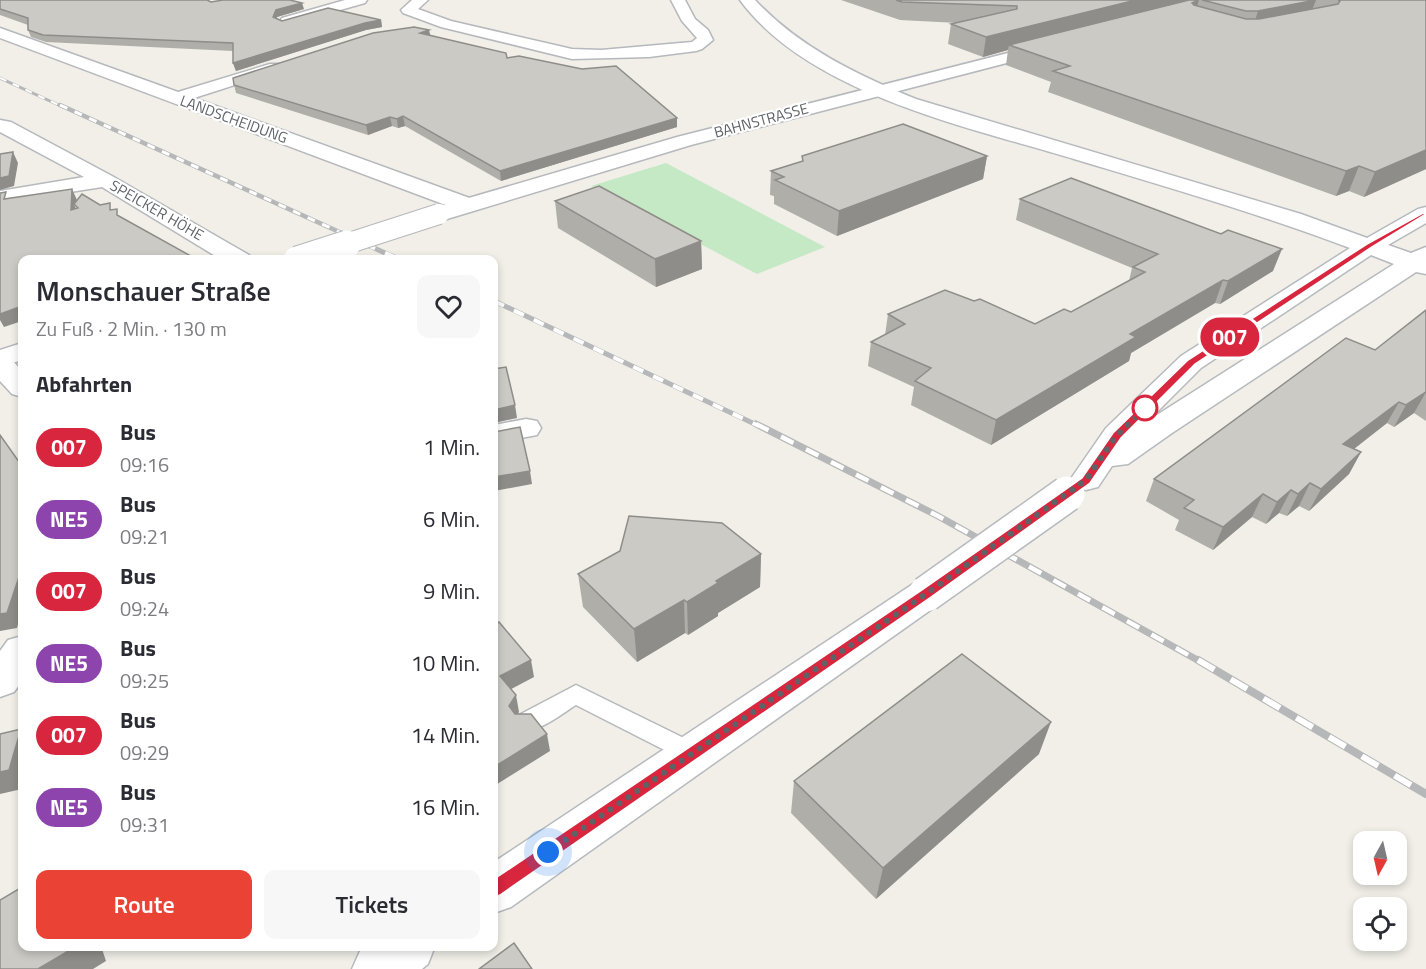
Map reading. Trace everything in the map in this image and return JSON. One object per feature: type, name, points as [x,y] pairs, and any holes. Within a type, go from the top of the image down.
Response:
[{"type":"street","points":[[283,22],[360,0]]},
{"type":"street","points":[[421,0],[408,9],[446,24],[572,54],[601,55],[649,52],[696,45],[705,40],[703,33],[689,21],[678,0]]},
{"type":"street","points":[[747,0],[758,14],[783,34],[832,66],[879,90],[920,106],[1293,219],[1370,246],[1422,261]]},
{"type":"street","points":[[413,28],[446,24]]},
{"type":"street","name":"LANDSCHEIDUNG","points":[[0,33],[467,205]]},
{"type":"street","name":"BAHNSTRASSE","points":[[312,255],[467,205],[641,153],[1068,42]]},
{"type":"street","points":[[178,98],[286,63]]},
{"type":"street","name":"SPEICKER HÖHE","points":[[0,126],[105,180],[232,255]]},
{"type":"street","name":"SPEICKER HÖHE","points":[[0,196],[105,180]]},
{"type":"street","points":[[1076,487],[1117,435],[1191,362],[1370,246],[1426,214]]},
{"type":"street","points":[[498,887],[926,594],[1161,426],[1422,261]]},
{"type":"street","points":[[0,359],[18,352]]},
{"type":"street","points":[[0,364],[18,384]]},
{"type":"street","points":[[498,433],[526,428]]},
{"type":"street","points":[[0,681],[18,656]]},
{"type":"street","points":[[378,969],[403,951]]},
{"type":"lane","points":[[527,722],[576,694],[692,753]]},
{"type":"green space","points":[[666,163],[825,247],[757,274],[591,186]]},
{"type":"building","points":[[0,0],[207,0],[211,2],[290,0],[302,3],[276,10],[273,17],[282,21],[328,8],[381,20],[233,63],[233,43],[43,35],[28,30],[28,18],[0,9]]},
{"type":"building","points":[[896,0],[1136,0],[986,37],[951,24],[1017,9],[1017,6]]},
{"type":"building","points":[[1189,0],[1198,0],[1192,3],[1194,5],[1246,19],[1259,19],[1338,4],[1340,1],[1338,0],[1426,0],[1426,150],[1375,172],[1359,166],[1346,171],[1053,71],[1070,66],[1009,45]]},
{"type":"building","points":[[1202,0],[1316,0],[1258,11],[1246,11]]},
{"type":"building","points":[[414,27],[429,30],[420,33],[506,53],[507,58],[519,56],[582,69],[616,66],[677,118],[500,171],[403,116],[397,119],[390,117],[366,125],[234,85],[233,78],[373,33]]},
{"type":"building","points":[[903,124],[987,156],[839,211],[775,180],[784,177],[771,171],[803,161],[802,156]]},
{"type":"building","points":[[13,152],[9,176],[0,178],[0,154]]},
{"type":"building","points":[[1071,178],[1221,234],[1228,230],[1282,249],[1130,334],[1136,337],[996,420],[915,381],[931,368],[871,342],[905,324],[888,314],[945,290],[974,301],[980,299],[1035,324],[1064,309],[1071,312],[1145,272],[1133,267],[1158,254],[1020,199]]},
{"type":"building","points":[[599,186],[701,241],[655,259],[555,201]]},
{"type":"building","points":[[72,189],[71,210],[78,208],[74,204],[82,194],[100,205],[110,203],[110,210],[117,209],[117,215],[189,255],[18,255],[18,307],[0,314],[0,193],[6,192],[4,199]]},
{"type":"building","points":[[1426,310],[1426,392],[1406,405],[1399,402],[1343,444],[1361,452],[1321,489],[1310,483],[1298,494],[1291,490],[1277,502],[1263,494],[1223,527],[1184,508],[1194,500],[1154,479],[1346,338],[1375,350]]},
{"type":"building","points":[[506,367],[515,405],[498,409],[498,368]]},
{"type":"building","points":[[520,427],[530,471],[498,476],[498,431]]},
{"type":"building","points":[[0,435],[18,460],[18,580],[7,613],[0,614]]},
{"type":"building","points":[[629,516],[722,523],[761,554],[716,581],[718,583],[687,602],[684,600],[634,629],[578,574],[620,551]]},
{"type":"building","points":[[498,623],[531,660],[500,676],[516,695],[509,706],[515,714],[531,714],[547,734],[498,765]]},
{"type":"building","points":[[962,654],[1051,722],[883,868],[794,781]]},
{"type":"building","points":[[18,730],[18,739],[9,770],[0,772],[0,734]]},
{"type":"building","points":[[18,889],[18,951],[69,951],[38,969],[0,969],[0,900]]},
{"type":"building","points":[[514,943],[532,969],[479,969]]},
{"type":"railway","points":[[0,78],[63,107]]},
{"type":"railway","points":[[60,105],[368,245]]},
{"type":"railway","points":[[365,244],[390,255]]},
{"type":"railway","points":[[498,303],[759,426]]},
{"type":"railway","points":[[756,424],[938,516],[1201,662]]},
{"type":"railway","points":[[1198,660],[1426,794]]},
{"type":"bus line","name":"007","points":[[498,886],[926,594],[1086,480],[1117,435],[1191,362],[1370,246],[1426,214]]},
{"type":"route","points":[[548,852],[926,594],[1086,480],[1117,435],[1145,408]]}]
